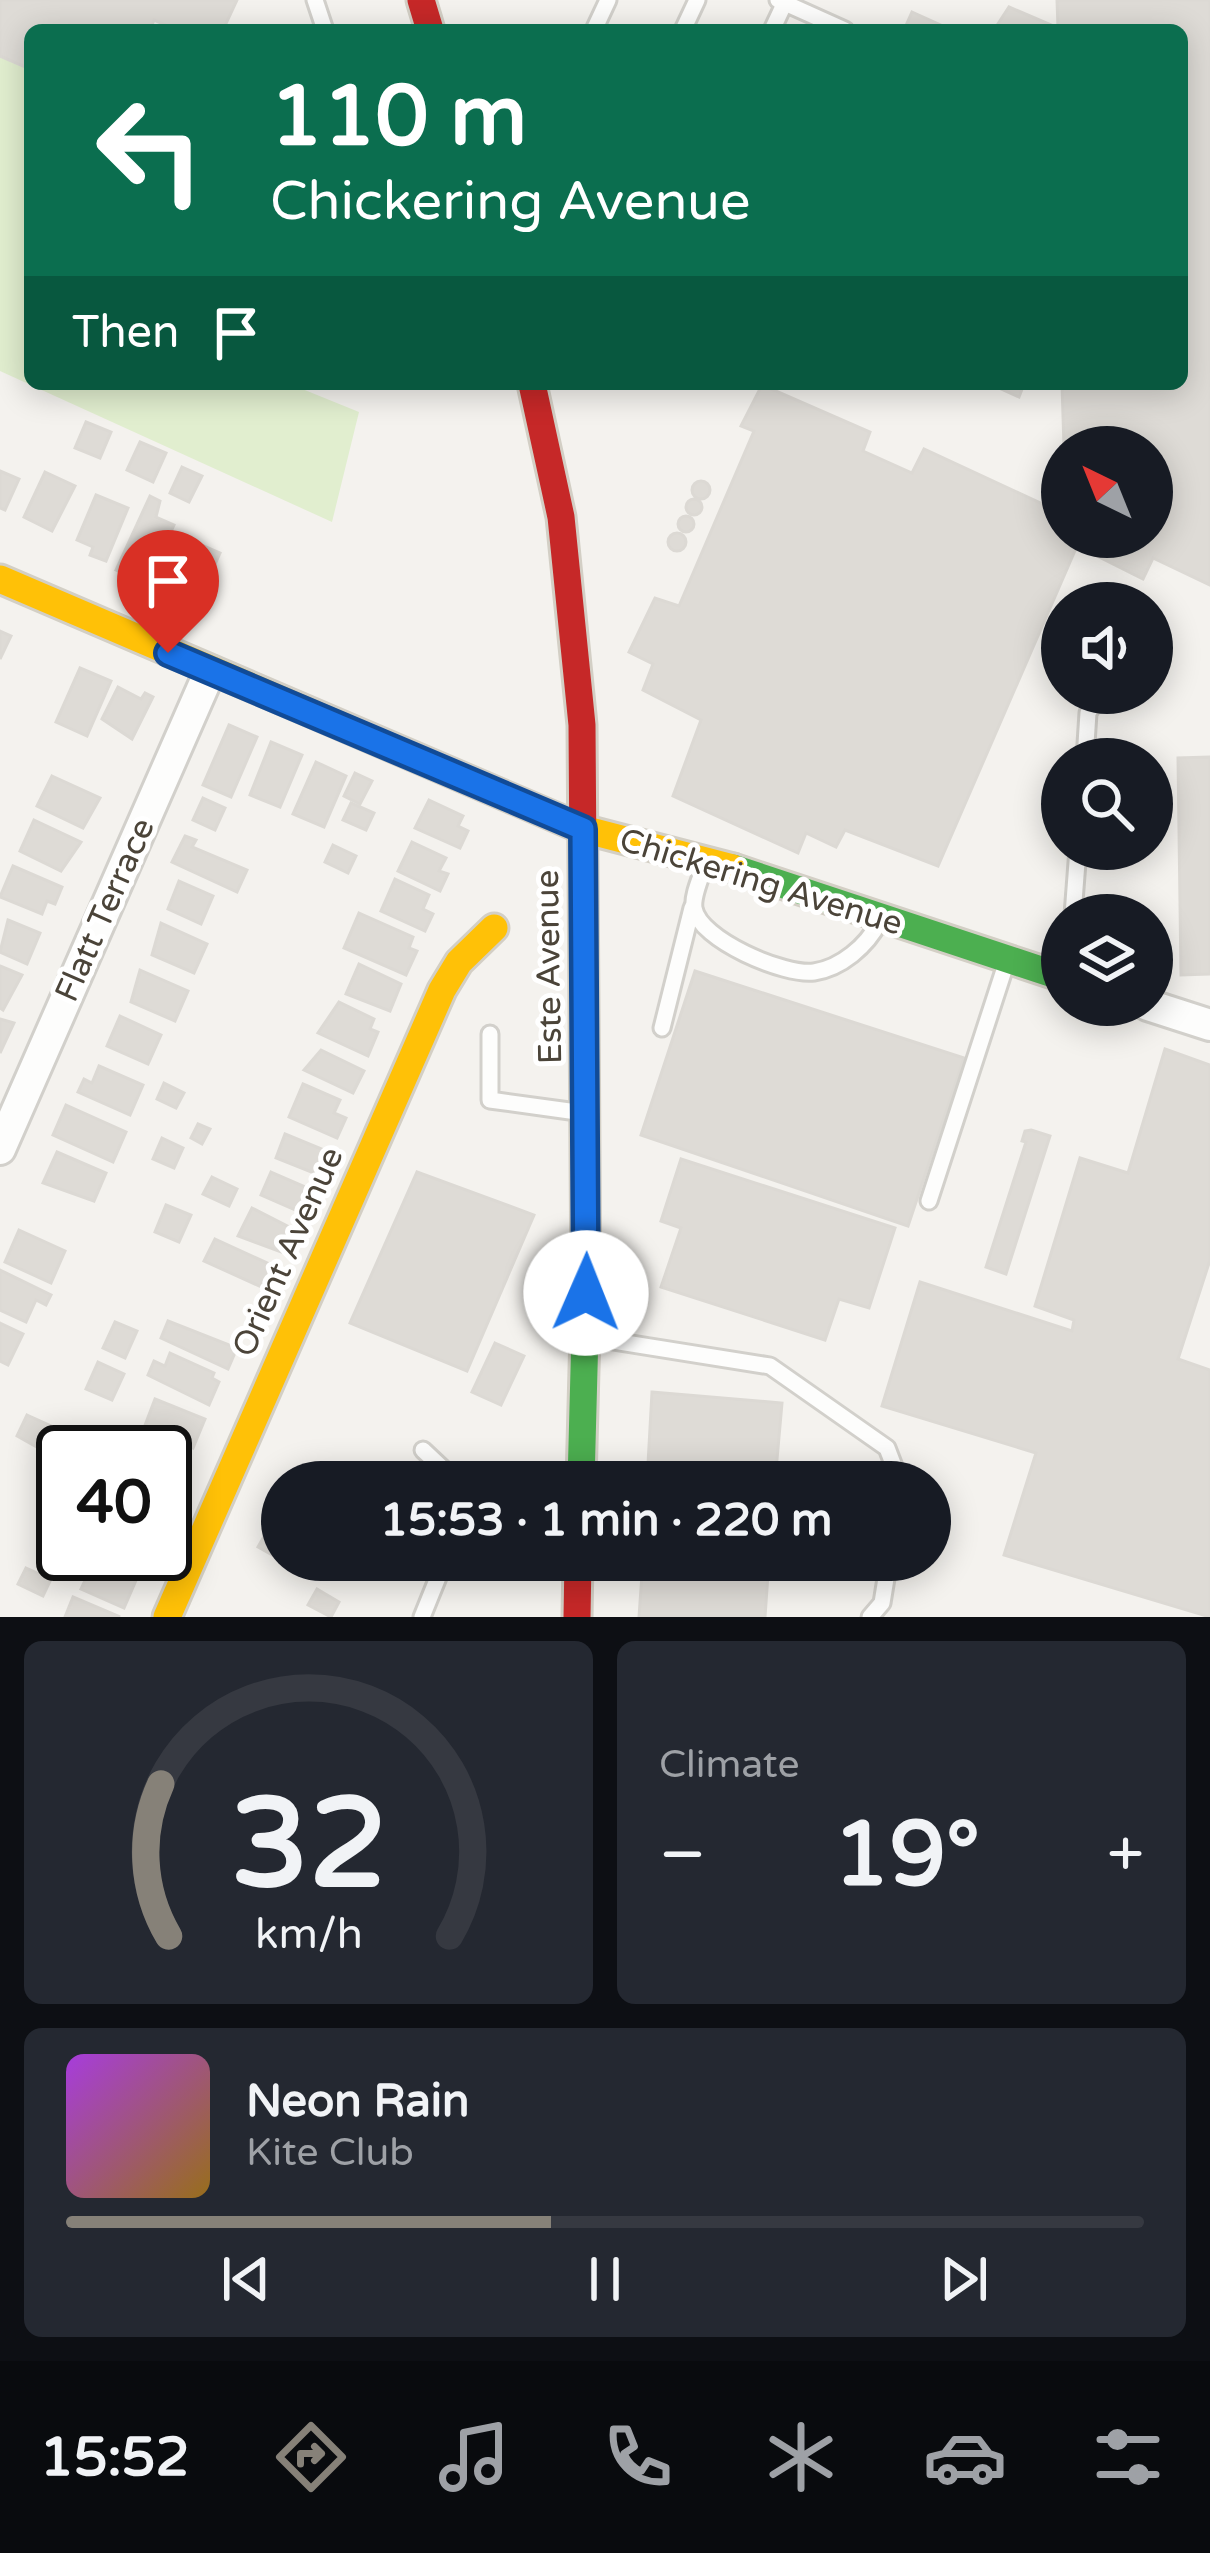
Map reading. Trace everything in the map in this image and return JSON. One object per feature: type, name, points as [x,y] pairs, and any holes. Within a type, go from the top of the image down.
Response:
[{"type":"street","name":"Este Avenue","points":[[533,390],[561,517],[575,620],[587,1113],[581,1461]]},
{"type":"street","name":"Chickering Avenue","points":[[0,579],[583,829],[706,859],[1041,970]]},
{"type":"street","name":"Flatt Terrace","points":[[0,1149],[210,671]]},
{"type":"street","name":"Orient Avenue","points":[[167,1617],[442,990],[459,962],[494,928]]},
{"type":"street","points":[[1173,1013],[1210,1025]]},
{"type":"street","points":[[577,1617],[578,1581]]},
{"type":"lane","points":[[783,1],[831,24]]},
{"type":"lane","points":[[662,1028],[706,859]]},
{"type":"lane","points":[[693,905],[713,935],[796,973],[830,968],[872,936],[882,917]]},
{"type":"lane","points":[[928,1201],[1007,959]]},
{"type":"lane","points":[[490,1034],[490,1100],[587,1113]]},
{"type":"lane","points":[[585,1337],[770,1366],[887,1448],[892,1461]]},
{"type":"lane","points":[[423,1450],[435,1461]]},
{"type":"lane","points":[[422,1617],[437,1581]]},
{"type":"lane","points":[[870,1617],[883,1603],[886,1581]]},
{"type":"green space","points":[[0,56],[24,66],[24,382],[0,371]]},
{"type":"green space","points":[[42,390],[305,390],[359,412],[332,522]]},
{"type":"building","points":[[0,0],[237,0],[226,24],[154,20],[152,24],[24,24],[24,66],[0,56]]},
{"type":"building","points":[[1057,0],[1210,0],[1210,585],[1153,558],[1173,558],[1173,426],[1063,426],[1062,390],[1188,390],[1188,24],[1058,24]]},
{"type":"building","points":[[1009,7],[1049,24],[998,24]]},
{"type":"building","points":[[912,12],[939,24],[907,24]]},
{"type":"building","points":[[759,390],[773,390],[870,432],[863,451],[912,473],[924,449],[1041,503],[1041,558],[1072,558],[1061,582],[1041,582],[1041,629],[938,866],[845,830],[836,847],[806,833],[798,853],[673,796],[701,720],[643,690],[653,664],[629,652],[655,598],[679,606],[754,431],[741,426]]},
{"type":"building","points":[[86,422],[111,432],[100,458],[75,448]]},
{"type":"building","points":[[140,442],[166,453],[153,482],[127,470]]},
{"type":"building","points":[[182,467],[202,476],[189,502],[170,493]]},
{"type":"building","points":[[0,471],[19,479],[5,510],[0,508]]},
{"type":"building","points":[[45,472],[75,486],[52,531],[24,517]]},
{"type":"building","points":[[701,481],[710,490],[701,499],[692,490]]},
{"type":"building","points":[[96,495],[128,508],[106,561],[90,555],[93,547],[77,540]]},
{"type":"building","points":[[150,496],[160,501],[156,517],[174,525],[164,547],[153,542],[137,579],[116,570]]},
{"type":"building","points":[[694,499],[702,507],[694,515],[686,507]]},
{"type":"building","points":[[686,516],[694,524],[686,532],[678,524]]},
{"type":"building","points":[[677,533],[686,542],[677,551],[668,542]]},
{"type":"building","points":[[183,537],[220,553],[197,605],[177,596],[181,587],[165,579]]},
{"type":"building","points":[[1101,558],[1153,558],[1143,579]]},
{"type":"building","points":[[0,631],[11,636],[0,659]]},
{"type":"building","points":[[80,668],[111,681],[87,736],[56,722]]},
{"type":"building","points":[[118,687],[141,699],[145,693],[153,697],[132,739],[102,719]]},
{"type":"building","points":[[229,725],[257,737],[231,797],[203,785]]},
{"type":"building","points":[[271,742],[302,755],[280,807],[250,795]]},
{"type":"building","points":[[1210,757],[1210,974],[1181,975],[1178,758]]},
{"type":"building","points":[[316,762],[346,776],[324,827],[293,814]]},
{"type":"building","points":[[355,773],[372,781],[360,804],[344,796]]},
{"type":"building","points":[[52,776],[100,798],[83,828],[37,806]]},
{"type":"building","points":[[203,798],[225,808],[215,830],[193,820]]},
{"type":"building","points":[[429,800],[463,816],[458,826],[468,831],[460,848],[415,828]]},
{"type":"building","points":[[351,803],[374,813],[366,830],[343,820]]},
{"type":"building","points":[[34,820],[81,842],[61,871],[20,851]]},
{"type":"building","points":[[185,836],[196,840],[192,847],[247,870],[237,892],[172,862]]},
{"type":"building","points":[[412,842],[446,858],[439,871],[448,874],[440,891],[398,871]]},
{"type":"building","points":[[333,845],[356,856],[348,873],[325,862]]},
{"type":"building","points":[[13,866],[62,887],[55,904],[47,901],[42,914],[0,897]]},
{"type":"building","points":[[395,879],[429,895],[423,909],[433,914],[425,931],[381,911]]},
{"type":"building","points":[[179,881],[213,896],[201,924],[168,909]]},
{"type":"building","points":[[359,913],[413,937],[409,948],[417,951],[406,975],[344,948]]},
{"type":"building","points":[[8,920],[40,933],[27,964],[0,952]]},
{"type":"building","points":[[161,923],[207,944],[194,973],[152,955]]},
{"type":"building","points":[[359,964],[401,984],[390,1011],[346,994]]},
{"type":"building","points":[[0,966],[22,975],[3,1010],[0,1008]]},
{"type":"building","points":[[140,970],[188,991],[175,1021],[131,1002]]},
{"type":"building","points":[[695,971],[964,1058],[908,1226],[641,1135]]},
{"type":"building","points":[[339,1002],[374,1019],[370,1029],[378,1032],[368,1056],[318,1033]]},
{"type":"building","points":[[120,1016],[161,1035],[148,1064],[107,1046]]},
{"type":"building","points":[[0,1019],[14,1023],[0,1053]]},
{"type":"building","points":[[1165,1049],[1210,1065],[1210,1260],[1178,1359],[1210,1370],[1210,1617],[1004,1555],[1036,1453],[882,1406],[920,1282],[1072,1331],[1074,1320],[1035,1306],[1080,1158],[1128,1173]]},
{"type":"building","points":[[321,1050],[364,1071],[353,1093],[304,1070]]},
{"type":"building","points":[[99,1066],[143,1085],[130,1115],[78,1092],[84,1079],[92,1083]]},
{"type":"building","points":[[164,1083],[184,1093],[176,1108],[157,1099]]},
{"type":"building","points":[[303,1084],[340,1100],[334,1113],[346,1118],[337,1138],[289,1117]]},
{"type":"building","points":[[66,1105],[126,1132],[113,1162],[53,1135]]},
{"type":"building","points":[[198,1124],[210,1129],[202,1144],[191,1138]]},
{"type":"building","points":[[1025,1131],[1050,1136],[1006,1274],[986,1267],[1026,1142],[1022,1141]]},
{"type":"building","points":[[285,1134],[329,1152],[319,1175],[276,1158]]},
{"type":"building","points":[[162,1138],[183,1148],[174,1168],[153,1159]]},
{"type":"building","points":[[57,1152],[106,1173],[94,1201],[43,1183]]},
{"type":"building","points":[[681,1159],[895,1228],[869,1308],[839,1299],[825,1340],[661,1287],[681,1228],[661,1221]]},
{"type":"building","points":[[271,1172],[310,1189],[300,1212],[261,1195]]},
{"type":"building","points":[[417,1172],[534,1215],[467,1371],[350,1323]]},
{"type":"building","points":[[212,1177],[237,1189],[229,1206],[203,1194]]},
{"type":"building","points":[[166,1205],[191,1215],[179,1242],[155,1232]]},
{"type":"building","points":[[252,1208],[293,1229],[281,1252],[238,1236]]},
{"type":"building","points":[[19,1230],[65,1251],[51,1283],[5,1262]]},
{"type":"building","points":[[215,1239],[276,1267],[266,1289],[204,1261]]},
{"type":"building","points":[[0,1270],[51,1295],[46,1305],[36,1300],[26,1322],[0,1310]]},
{"type":"building","points":[[168,1321],[237,1348],[228,1369],[161,1338]]},
{"type":"building","points":[[115,1322],[137,1331],[125,1358],[103,1348]]},
{"type":"building","points":[[0,1323],[23,1334],[8,1365],[0,1361]]},
{"type":"building","points":[[495,1343],[524,1356],[501,1405],[472,1392]]},
{"type":"building","points":[[170,1353],[214,1373],[212,1378],[219,1382],[209,1405],[148,1375],[154,1361],[165,1366]]},
{"type":"building","points":[[98,1362],[124,1374],[112,1400],[86,1389]]},
{"type":"building","points":[[652,1392],[782,1403],[777,1461],[648,1461]]},
{"type":"building","points":[[155,1399],[205,1419],[193,1448],[192,1425],[145,1425]]},
{"type":"building","points":[[27,1415],[49,1425],[36,1425],[36,1447],[17,1436]]},
{"type":"building","points":[[26,1568],[36,1572],[36,1581],[50,1581],[43,1596],[18,1584]]},
{"type":"building","points":[[85,1581],[136,1581],[124,1608],[81,1589]]},
{"type":"building","points":[[642,1581],[768,1581],[765,1617],[639,1617]]},
{"type":"building","points":[[317,1589],[339,1602],[331,1617],[308,1605]]},
{"type":"building","points":[[73,1597],[120,1617],[65,1617]]},
{"type":"traffic: fast","points":[[733,868],[1041,970]]},
{"type":"traffic: fast","points":[[582,1461],[586,1295]]},
{"type":"traffic: slow","points":[[0,579],[583,829],[733,868]]},
{"type":"traffic: slow","points":[[167,1617],[442,990],[459,962],[494,928]]},
{"type":"traffic: jam","points":[[421,0],[428,24]]},
{"type":"traffic: jam","points":[[533,390],[561,517],[582,725],[586,1295]]},
{"type":"traffic: jam","points":[[577,1617],[578,1581]]},
{"type":"route","points":[[168,653],[583,829],[586,1293]]}]
